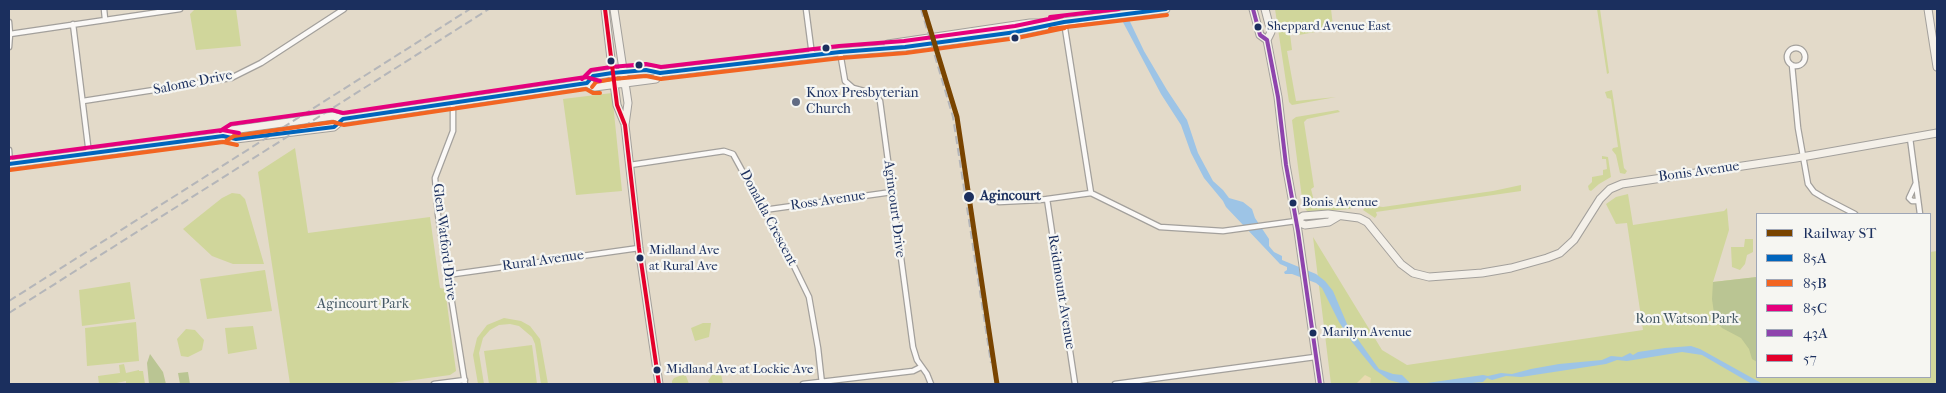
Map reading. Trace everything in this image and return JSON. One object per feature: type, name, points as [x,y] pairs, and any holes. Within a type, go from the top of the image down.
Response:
[{"type":"main road","points":[[605,9],[617,105],[625,125],[639,248],[659,384]]},
{"type":"main road","points":[[614,9],[628,103],[625,125]]},
{"type":"main road","points":[[10,164],[222,136],[232,130],[250,127],[333,116],[343,119],[587,83],[595,87],[656,79],[660,74],[866,49],[905,47],[1016,32],[1064,22],[1166,9]]},
{"type":"main road","points":[[1254,9],[1260,34],[1267,40]]},
{"type":"main road","points":[[1266,9],[1271,32],[1267,40],[1278,97],[1286,165],[1320,384]]},
{"type":"main road","points":[[1928,9],[1937,67]]},
{"type":"main road","points":[[587,83],[594,76],[612,73],[655,70],[660,74]]},
{"type":"main road","name":"Bonis Avenue","points":[[1296,222],[1305,225],[1329,222],[1339,216],[1353,217],[1367,222],[1401,264],[1417,275],[1429,278],[1482,274],[1536,262],[1560,252],[1574,240],[1603,196],[1622,184],[1803,157],[1937,133]]},
{"type":"street","points":[[104,9],[105,19]]},
{"type":"street","points":[[10,34],[180,9]]},
{"type":"street","name":"Salome Drive","points":[[83,101],[232,78],[261,63],[344,9]]},
{"type":"street","points":[[806,9],[812,55]]},
{"type":"street","points":[[9,22],[9,47]]},
{"type":"street","points":[[1064,22],[1091,192]]},
{"type":"street","points":[[73,24],[89,154]]},
{"type":"street","points":[[1792,65],[1799,65],[1804,61],[1805,54],[1800,49],[1794,48],[1788,51],[1787,60],[1792,65],[1793,88],[1808,184],[1814,192],[1853,213]]},
{"type":"street","name":"Agincourt Drive","points":[[840,52],[845,82],[853,88],[875,94],[880,101],[910,332],[917,360],[927,374],[931,384]]},
{"type":"street","name":"Glen Watford Drive","points":[[453,102],[453,131],[435,178],[438,215],[465,382]]},
{"type":"street","points":[[1910,138],[1920,213]]},
{"type":"street","points":[[9,150],[10,164]]},
{"type":"street","name":"Donalda Crescent","points":[[630,165],[724,151],[730,152],[734,156],[809,296],[822,383]]},
{"type":"street","points":[[1917,182],[1909,198],[1912,201],[1918,201]]},
{"type":"street","name":"Ross Avenue","points":[[764,210],[892,192]]},
{"type":"street","points":[[999,202],[1047,199],[1091,192],[1160,227],[1223,231],[1296,222]]},
{"type":"street","name":"Reidmount Avenue","points":[[1047,199],[1075,384]]},
{"type":"street","name":"Rural Avenue","points":[[447,274],[639,248]]},
{"type":"street","points":[[1115,384],[1315,357]]},
{"type":"street","points":[[803,384],[914,371],[921,367]]},
{"type":"street","points":[[434,384],[465,382]]},
{"type":"green space","points":[[195,9],[236,9],[241,46],[196,50],[190,14]]},
{"type":"green space","points":[[1275,9],[1331,9],[1333,26],[1331,29],[1299,35],[1290,34],[1292,50],[1287,51],[1296,101],[1336,97],[1292,105],[1289,102]]},
{"type":"green space","points":[[1597,9],[1600,9],[1609,73],[1607,74]]},
{"type":"green space","points":[[1612,90],[1624,168],[1627,171],[1625,174],[1620,173],[1616,155],[1612,150],[1618,147],[1611,99],[1607,98],[1605,92]]},
{"type":"green space","points":[[612,93],[622,191],[576,195],[563,99]]},
{"type":"green space","points":[[1338,110],[1340,112],[1307,119],[1304,122],[1314,187],[1311,189],[1314,201],[1319,202],[1320,206],[1353,202],[1353,204],[1350,209],[1307,211],[1303,206],[1292,120],[1296,117]]},
{"type":"green space","name":"Agincourt Park","points":[[295,148],[308,233],[430,217],[440,288],[445,289],[456,371],[450,375],[385,384],[290,384],[258,172]]},
{"type":"green space","points":[[1602,156],[1608,157],[1611,177],[1591,191],[1588,186],[1592,182],[1592,177],[1603,175],[1603,170],[1607,169],[1606,159],[1602,159]]},
{"type":"green space","points":[[1521,185],[1521,191],[1376,212],[1375,218],[1363,210],[1367,205],[1383,207],[1493,191]]},
{"type":"green space","points":[[232,193],[240,194],[245,199],[264,264],[233,264],[212,256],[183,229],[222,198]]},
{"type":"green space","name":"Ron Watson Park","points":[[1628,194],[1633,225],[1724,211],[1727,208],[1729,230],[1713,282],[1756,277],[1756,378],[1931,378],[1931,252],[1937,251],[1937,384],[1331,384],[1313,237],[1382,350],[1407,365],[1643,330],[1627,223],[1616,224],[1606,204],[1616,197]]},
{"type":"green space","points":[[1745,239],[1753,239],[1753,252],[1747,255],[1745,264],[1740,270],[1732,267],[1731,247],[1744,247]]},
{"type":"green space","points":[[265,270],[272,311],[207,319],[200,279]]},
{"type":"green space","points":[[1756,277],[1756,361],[1752,359],[1749,349],[1741,338],[1722,328],[1715,320],[1712,299],[1713,282]]},
{"type":"green space","points":[[130,282],[135,319],[82,326],[79,290]]},
{"type":"green space","points":[[504,318],[521,321],[530,326],[540,339],[548,384],[541,384],[535,344],[532,337],[519,326],[510,324],[499,325],[490,330],[483,338],[479,353],[484,384],[478,384],[473,355],[477,338],[487,325]]},
{"type":"green space","points":[[136,322],[139,361],[87,366],[85,328]]},
{"type":"green space","points":[[703,323],[711,323],[709,337],[695,341],[691,328]]},
{"type":"green space","points":[[253,326],[257,349],[228,354],[225,328]]},
{"type":"green space","points":[[186,329],[195,330],[204,340],[202,350],[188,357],[181,356],[177,339]]},
{"type":"green space","points":[[532,345],[537,384],[489,384],[484,351]]},
{"type":"green space","points":[[150,354],[163,372],[166,384],[149,384],[147,363]]},
{"type":"green space","points":[[124,364],[126,373],[143,371],[145,384],[126,384],[126,381],[99,384],[98,376],[120,373],[119,365]]},
{"type":"green space","points":[[188,372],[190,384],[180,384],[178,373]]},
{"type":"green space","points":[[721,374],[723,384],[710,384],[708,381],[712,375]]},
{"type":"green space","points":[[682,375],[686,376],[689,384],[672,384],[674,378]]},
{"type":"sand","points":[[1365,375],[1371,378],[1370,384],[1356,384]]},
{"type":"water","points":[[1116,9],[1124,9],[1144,51],[1187,120],[1198,153],[1213,181],[1229,198],[1243,202],[1252,209],[1255,218],[1269,239],[1269,246],[1274,252],[1282,256],[1282,260],[1316,274],[1325,281],[1333,291],[1347,324],[1379,369],[1402,375],[1410,383],[1427,383],[1501,373],[1512,374],[1559,364],[1602,360],[1611,356],[1622,357],[1630,353],[1633,355],[1638,352],[1691,346],[1700,349],[1763,384],[1752,384],[1702,355],[1682,352],[1627,361],[1617,360],[1606,364],[1521,377],[1506,376],[1492,380],[1487,378],[1483,382],[1404,384],[1389,380],[1374,369],[1352,342],[1339,322],[1322,288],[1316,283],[1292,274],[1285,274],[1284,272],[1287,270],[1287,267],[1280,264],[1226,207],[1204,178],[1191,153],[1181,125],[1161,94]]},
{"type":"railway","points":[[9,301],[470,9]]},
{"type":"railway","points":[[9,313],[489,9]]},
{"type":"railway","points":[[921,9],[953,117],[991,363]]},
{"type":"rail line","name":"ST","points":[[924,9],[957,117],[997,384]]},
{"type":"transit line","name":"57","points":[[605,9],[617,105],[625,125],[639,248],[659,384]]},
{"type":"transit line","name":"85C","points":[[1050,17],[1119,9]]},
{"type":"transit line","name":"85A","points":[[9,164],[223,136],[236,139],[334,127],[343,119],[587,83],[593,76],[612,73],[646,70],[660,73],[840,52],[905,47],[1016,32],[1064,22],[1166,9]]},
{"type":"transit line","name":"43A","points":[[1253,9],[1260,35],[1267,40],[1278,97],[1286,165],[1298,231],[1320,384]]},
{"type":"transit line","name":"85B","points":[[1050,29],[1167,15]]},
{"type":"transit line","name":"85C","points":[[582,79],[591,70],[611,67],[646,64],[661,67],[839,46],[904,41],[1015,26],[1063,16]]},
{"type":"transit line","name":"85B","points":[[592,87],[596,82],[613,79],[646,76],[661,79],[841,58],[906,53],[1017,38],[1065,28]]},
{"type":"transit line","name":"85C","points":[[220,131],[231,124],[332,110],[343,113],[586,77],[600,81]]},
{"type":"transit line","name":"85B","points":[[226,141],[234,136],[333,122],[344,125],[586,89],[593,93],[600,93]]},
{"type":"transit line","name":"85C","points":[[9,158],[222,130],[239,133]]},
{"type":"transit line","name":"85B","points":[[10,170],[223,142],[237,145]]},
{"type":"place","name":"Sheppard Avenue East","points":[[1258,27]]},
{"type":"place","name":"Knox Presbyterian Church","points":[[796,102]]},
{"type":"place","name":"Agincourt","points":[[969,197]]},
{"type":"place","name":"Bonis Avenue","points":[[1293,203]]},
{"type":"place","name":"Midland Ave at Rural Ave","points":[[640,258]]},
{"type":"place","name":"Marilyn Avenue","points":[[1313,333]]},
{"type":"place","name":"Midland Ave at Lockie Ave","points":[[657,370]]}]
